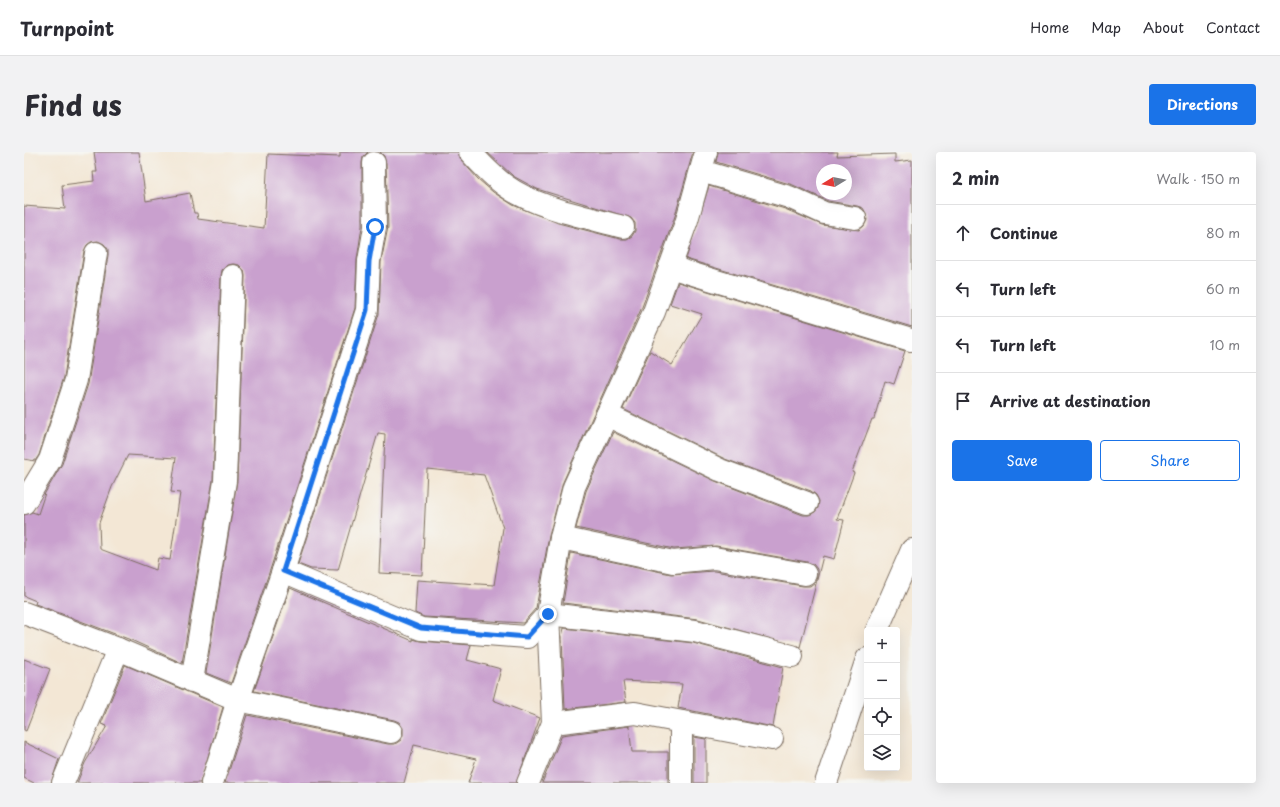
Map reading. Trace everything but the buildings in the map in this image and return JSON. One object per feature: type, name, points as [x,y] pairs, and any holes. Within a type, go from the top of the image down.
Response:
[{"type":"street","points":[[470,152],[488,171],[506,186],[531,201],[623,227]]},
{"type":"street","points":[[528,783],[554,723],[548,614],[561,538],[574,487],[654,312],[670,268],[703,161],[824,213],[856,218]]},
{"type":"street","points":[[212,783],[238,700],[283,571],[367,310],[369,261],[375,227],[374,162]]},
{"type":"street","points":[[24,503],[50,460],[76,380],[96,253]]},
{"type":"street","points":[[670,268],[911,340]]},
{"type":"street","points":[[192,681],[225,481],[234,276]]},
{"type":"street","points":[[607,414],[720,470],[807,503]]},
{"type":"street","points":[[561,538],[672,562],[714,558],[805,574]]},
{"type":"street","points":[[878,627],[912,550]]},
{"type":"street","points":[[283,571],[421,628],[527,637],[548,614]]},
{"type":"street","points":[[24,614],[118,649],[238,700],[391,732]]},
{"type":"street","points":[[548,614],[694,631],[792,656]]},
{"type":"street","points":[[63,783],[118,649]]},
{"type":"street","points":[[826,783],[865,663]]},
{"type":"street","points":[[554,723],[634,713],[772,739]]},
{"type":"street","points":[[680,722],[682,783]]},
{"type":"route","points":[[375,227],[369,261],[367,310],[283,571],[421,628],[527,637],[548,614]]}]
